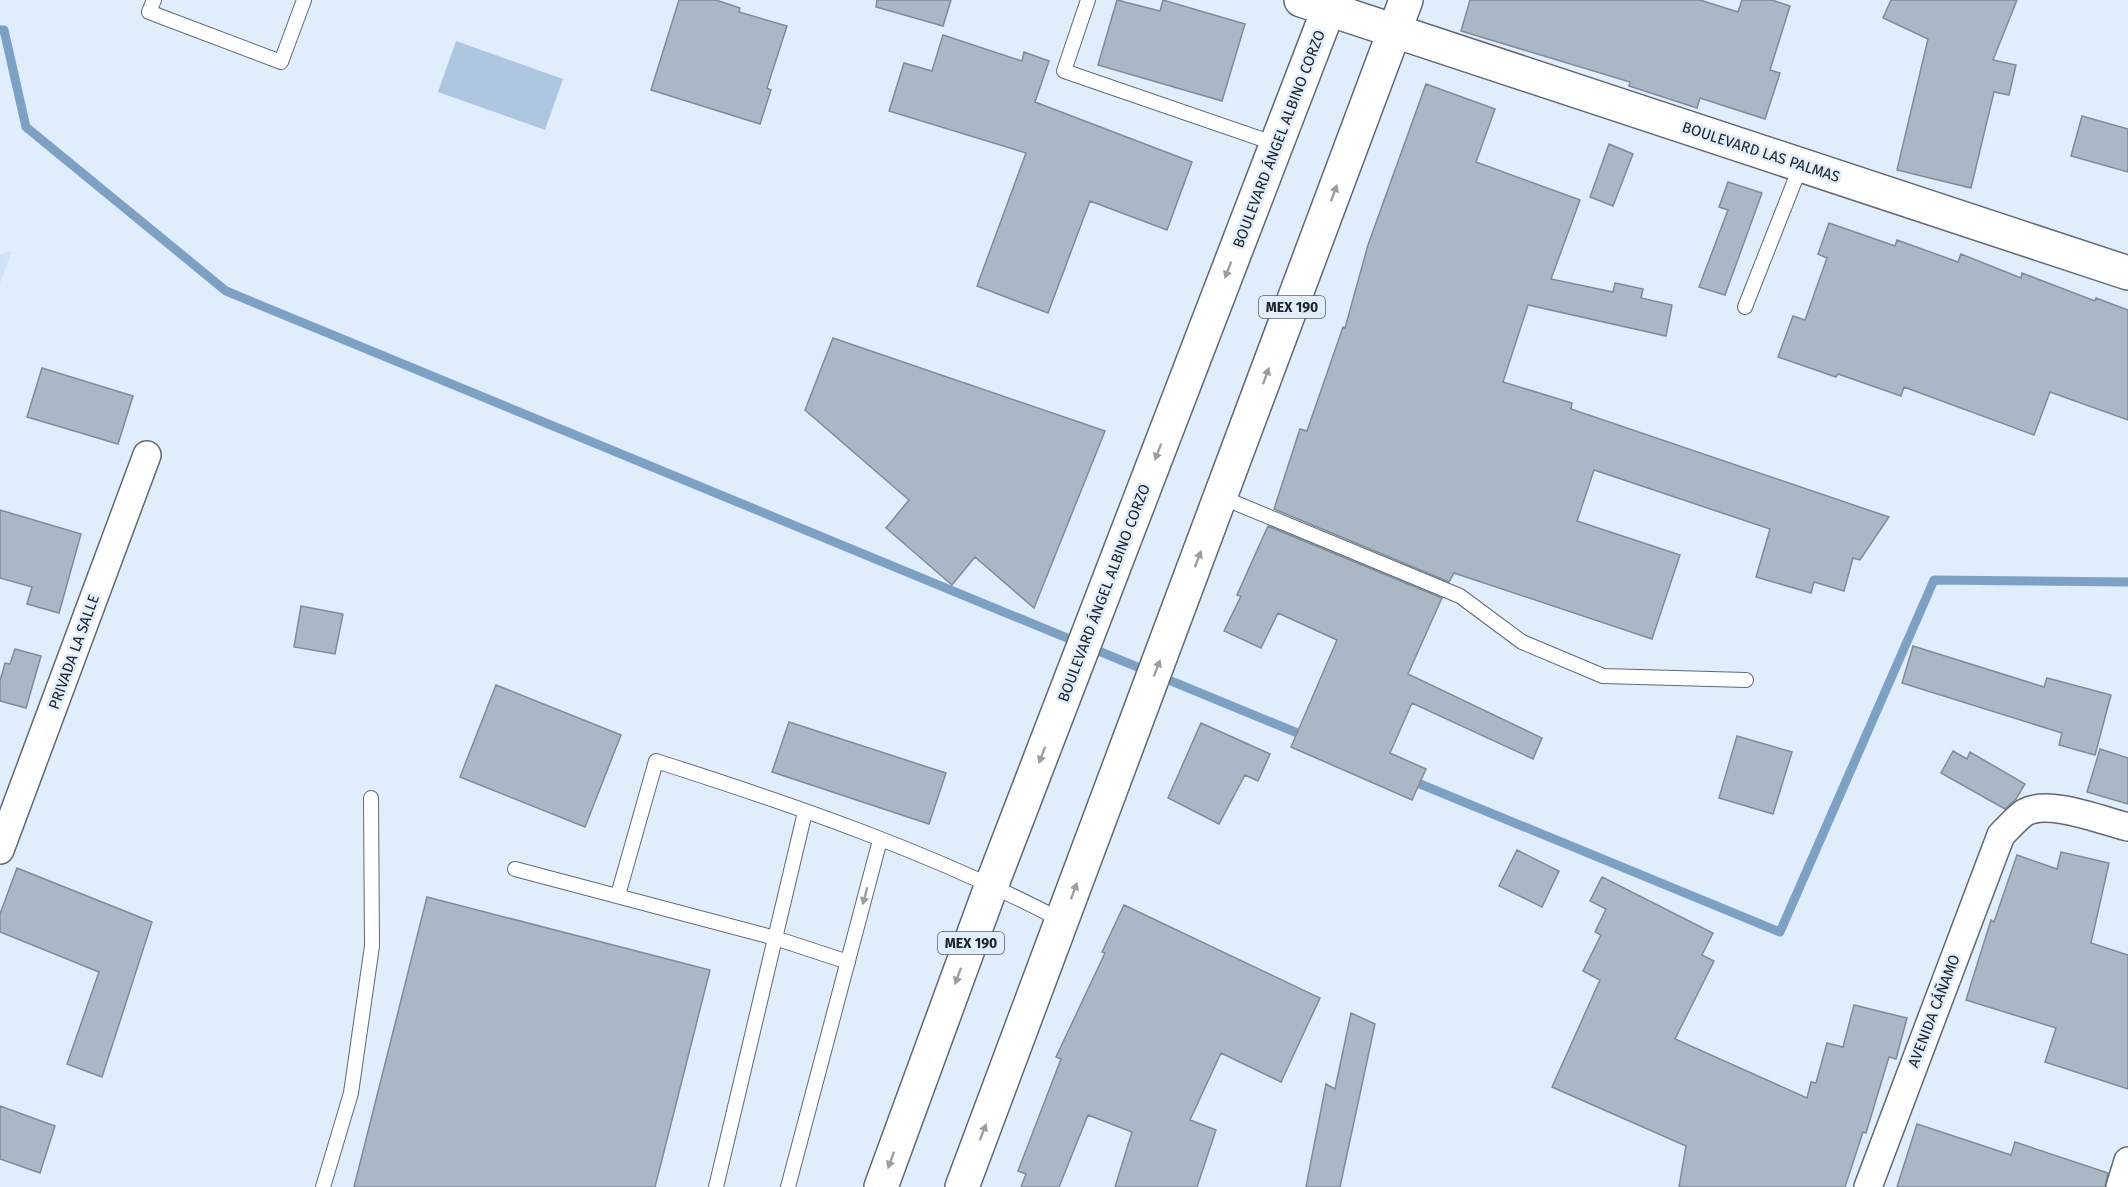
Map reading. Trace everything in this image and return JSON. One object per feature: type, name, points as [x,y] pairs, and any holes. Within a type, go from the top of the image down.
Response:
[{"type":"main road","name":"MEX 190","points":[[962,1187],[1406,0]]},
{"type":"main road","name":"BOULEVARD ÁNGEL ALBINO CORZO","points":[[881,1187],[992,884],[1276,144],[1321,3]]},
{"type":"main road","name":"BOULEVARD LAS PALMAS","points":[[1321,3],[1394,32],[2128,273]]},
{"type":"street","name":"PRIVADA LA SALLE","points":[[0,850],[147,455]]},
{"type":"street","name":"AVENIDA CÁÑAMO","points":[[1868,1187],[2001,835],[2025,812],[2043,807],[2064,810],[2128,827]]},
{"type":"street","points":[[2120,1187],[2128,1161]]},
{"type":"lane","points":[[154,0],[148,12],[281,62],[304,0]]},
{"type":"lane","points":[[1088,0],[1064,71],[1276,144]]},
{"type":"lane","points":[[1745,307],[1801,165]]},
{"type":"lane","points":[[1221,498],[1460,596],[1522,642],[1603,676],[1746,680]]},
{"type":"lane","points":[[618,895],[656,761],[805,812],[992,884],[1063,921]]},
{"type":"lane","points":[[323,1187],[351,1093],[372,946],[371,798]]},
{"type":"lane","points":[[716,1187],[805,812]]},
{"type":"lane","points":[[788,1187],[880,840]]},
{"type":"lane","points":[[515,868],[775,938],[848,962]]},
{"type":"shaded area","points":[[456,41],[563,79],[545,130],[438,92]]},
{"type":"shaded area","points":[[12,251],[0,283],[0,254]]},
{"type":"building","points":[[679,0],[716,0],[740,8],[739,12],[787,26],[767,88],[771,90],[760,124],[651,90]]},
{"type":"building","points":[[877,0],[951,0],[943,26],[876,7]]},
{"type":"building","points":[[1117,0],[1160,11],[1163,0],[1245,24],[1222,101],[1098,65]]},
{"type":"building","points":[[1470,0],[1700,0],[1738,12],[1742,0],[1772,0],[1790,6],[1770,70],[1780,73],[1765,119],[1700,98],[1697,108],[1629,86],[1630,82],[1461,31]]},
{"type":"building","points":[[1891,0],[2017,0],[1993,60],[2016,65],[2009,95],[1994,92],[1971,188],[1897,170],[1928,39],[1883,18]]},
{"type":"building","points":[[943,35],[1022,61],[1024,52],[1049,61],[1035,102],[1192,162],[1167,230],[1090,201],[1048,313],[977,286],[1026,153],[889,111],[904,63],[932,71]]},
{"type":"building","points":[[1426,84],[1495,109],[1476,162],[1580,200],[1551,279],[1613,292],[1615,283],[1643,289],[1641,298],[1672,305],[1666,336],[1528,305],[1503,382],[1572,403],[1571,409],[1889,517],[1860,560],[1853,558],[1844,591],[1814,582],[1811,593],[1756,577],[1770,529],[1594,470],[1577,521],[1680,555],[1652,639],[1454,573],[1449,582],[1274,509],[1300,429],[1307,431],[1343,327],[1345,328],[1368,245]]},
{"type":"building","points":[[2082,116],[2128,129],[2128,172],[2071,156]]},
{"type":"building","points":[[1609,144],[1633,154],[1613,206],[1590,197]]},
{"type":"building","points":[[1728,182],[1762,193],[1725,295],[1699,287],[1728,210],[1719,207]]},
{"type":"building","points":[[1829,223],[1895,246],[1897,240],[1958,262],[1961,254],[2021,278],[2022,273],[2095,301],[2096,298],[2128,310],[2128,420],[2050,392],[2034,435],[1904,387],[1901,396],[1838,374],[1836,377],[1778,357],[1793,316],[1805,320],[1827,258],[1818,254]]},
{"type":"building","points":[[833,338],[1105,431],[1034,608],[975,557],[952,585],[886,528],[909,500],[805,410]]},
{"type":"building","points":[[42,368],[133,396],[118,444],[27,417]]},
{"type":"building","points":[[0,510],[81,534],[59,613],[27,604],[32,587],[0,578]]},
{"type":"building","points":[[1268,526],[1442,598],[1408,674],[1542,738],[1533,759],[1412,703],[1390,753],[1426,769],[1412,800],[1291,747],[1337,640],[1278,613],[1261,648],[1224,631],[1241,596],[1237,595]]},
{"type":"building","points":[[301,606],[343,614],[335,654],[294,647]]},
{"type":"building","points":[[1913,646],[2044,687],[2047,678],[2111,695],[2095,755],[2059,745],[2062,733],[1902,683]]},
{"type":"building","points":[[15,649],[41,656],[26,708],[0,701],[0,681],[5,663],[10,664]]},
{"type":"building","points":[[496,685],[621,735],[585,827],[460,777]]},
{"type":"building","points":[[789,722],[946,773],[929,824],[772,772]]},
{"type":"building","points":[[1201,723],[1270,754],[1258,781],[1245,775],[1219,824],[1168,798]]},
{"type":"building","points":[[1737,736],[1792,752],[1773,814],[1719,798]]},
{"type":"building","points":[[2100,749],[2128,758],[2128,804],[2087,792]]},
{"type":"building","points":[[1953,751],[1967,759],[1970,752],[2025,784],[2016,799],[2005,809],[1941,773]]},
{"type":"building","points":[[1517,850],[1559,871],[1542,907],[1499,886]]},
{"type":"building","points":[[2061,852],[2109,863],[2091,943],[2128,955],[2128,1089],[2045,1062],[2056,1028],[1966,1000],[1991,920],[1994,922],[2017,855],[2057,869]]},
{"type":"building","points":[[17,868],[152,922],[102,1077],[67,1064],[99,972],[0,932],[0,914]]},
{"type":"building","points":[[1602,877],[1713,933],[1702,955],[1714,961],[1675,1039],[1807,1098],[1811,1082],[1816,1083],[1827,1043],[1843,1047],[1854,1005],[1907,1018],[1896,1059],[1889,1057],[1866,1133],[1863,1132],[1845,1187],[1679,1187],[1686,1146],[1552,1087],[1600,980],[1583,971],[1601,935],[1595,932],[1606,909],[1590,901]]},
{"type":"building","points":[[427,897],[710,970],[655,1187],[354,1187]]},
{"type":"building","points":[[1124,905],[1320,998],[1281,1082],[1221,1053],[1190,1120],[1216,1130],[1197,1187],[1115,1187],[1132,1132],[1088,1115],[1059,1187],[1021,1187],[1026,1174],[1018,1171],[1061,1059],[1056,1057],[1105,953],[1102,952]]},
{"type":"building","points":[[1351,1013],[1375,1024],[1340,1187],[1306,1187],[1326,1084],[1335,1089]]},
{"type":"building","points":[[0,1106],[55,1126],[40,1173],[0,1159]]},
{"type":"building","points":[[1917,1124],[2011,1155],[2015,1142],[2108,1173],[2105,1187],[1897,1187]]},
{"type":"waterway","points":[[0,30],[4,30],[26,127],[226,291],[1307,737]]},
{"type":"waterway","points":[[1408,779],[1780,932],[1934,580],[2128,582]]}]
